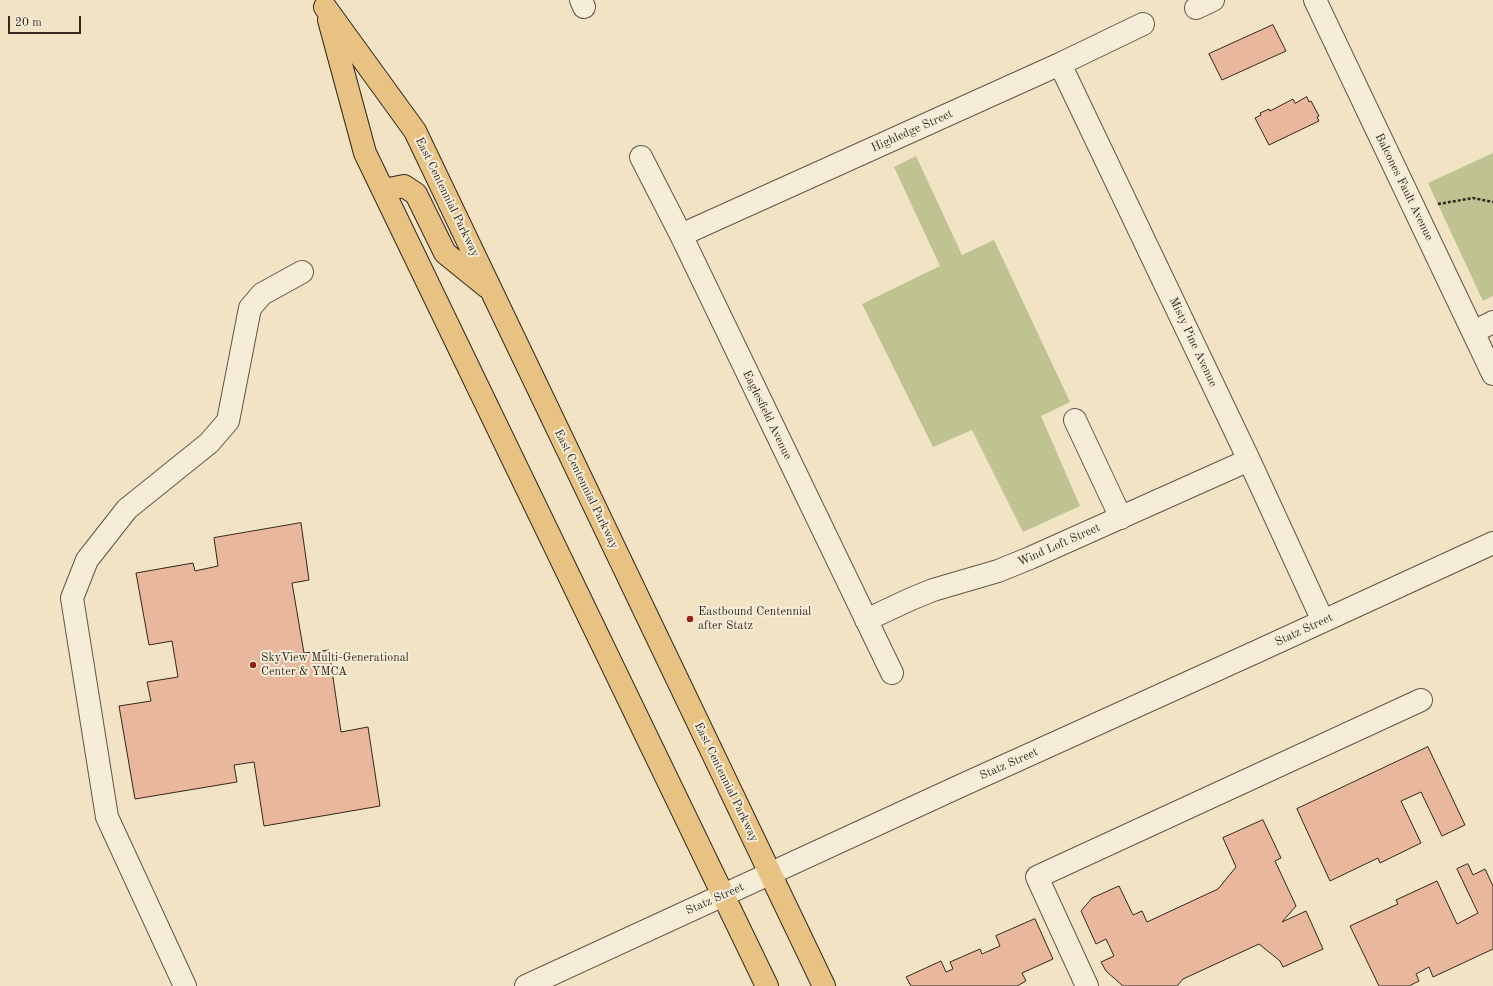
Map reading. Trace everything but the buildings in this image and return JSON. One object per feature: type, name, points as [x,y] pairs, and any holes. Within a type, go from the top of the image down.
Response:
[{"type":"main road","name":"East Centennial Parkway","points":[[323,4],[365,152],[767,986]]},
{"type":"main road","name":"East Centennial Parkway","points":[[323,4],[415,131],[824,986]]},
{"type":"main road","points":[[384,190],[404,186],[416,194],[444,253],[491,290]]},
{"type":"street","name":"Balcones Fault Avenue","points":[[1314,0],[1493,374]]},
{"type":"street","name":"Highledge Street","points":[[680,235],[1060,64],[1143,24]]},
{"type":"street","name":"Misty Pine Avenue","points":[[1060,64],[1249,460],[1323,621]]},
{"type":"street","name":"Eaglesfield Avenue","points":[[641,157],[892,673]]},
{"type":"street","points":[[185,986],[107,817],[72,598],[87,560],[127,509],[209,443],[228,421],[250,308],[262,294],[302,272]]},
{"type":"street","points":[[1473,332],[1493,322]]},
{"type":"street","points":[[1075,420],[1121,518]]},
{"type":"street","name":"Wind Loft Street","points":[[866,620],[933,590],[998,571],[1121,518],[1249,460]]},
{"type":"street","name":"Statz Street","points":[[526,986],[1493,543]]},
{"type":"street","points":[[1086,986],[1037,877],[1421,700]]},
{"type":"path","points":[[1414,208],[1473,198],[1493,202]]},
{"type":"green space","points":[[1493,153],[1493,296],[1483,301],[1428,183]]},
{"type":"green space","points":[[916,156],[962,255],[994,240],[1070,402],[1041,416],[1080,506],[1023,532],[972,430],[933,447],[862,304],[940,266],[894,167]]},
{"type":"place","name":"Eastbound Centennial after Statz","points":[[690,619]]},
{"type":"place","name":"SkyView Multi-Generational Center & YMCA","points":[[253,665]]}]
